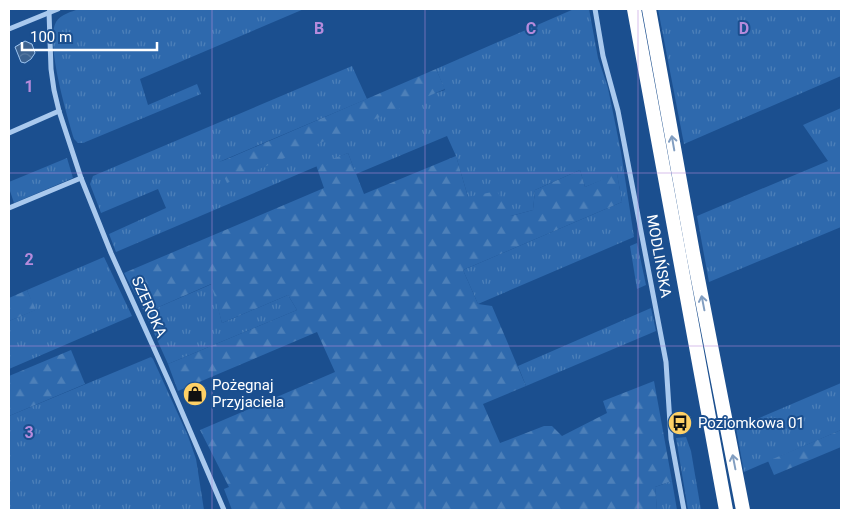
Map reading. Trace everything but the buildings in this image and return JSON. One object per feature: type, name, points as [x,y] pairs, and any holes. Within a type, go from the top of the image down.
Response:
[{"type":"highway","points":[[634,9],[726,510]]},
{"type":"highway","points":[[648,9],[743,510]]},
{"type":"street","points":[[9,29],[58,9]]},
{"type":"street","name":"MODLIŃSKA","points":[[595,9],[603,56],[618,111],[666,362],[671,439],[684,510]]},
{"type":"street","name":"SZEROKA","points":[[49,12],[51,69],[59,111],[81,178],[111,253],[174,392],[224,510]]},
{"type":"street","points":[[9,133],[59,111]]},
{"type":"street","points":[[9,208],[81,178]]},
{"type":"green space","points":[[79,9],[304,9],[140,79],[148,105],[197,84],[201,94],[83,143],[78,143],[74,139],[62,97],[55,62],[53,32],[58,19]]},
{"type":"green space","points":[[574,9],[589,9],[598,58],[608,88],[621,152],[634,237],[478,304],[463,270],[622,202],[617,174],[585,187],[580,170],[535,190],[533,210],[511,216],[468,197],[456,156],[447,136],[356,174],[348,153],[116,252],[109,234],[166,208],[158,189],[101,213],[90,184],[93,176],[352,66],[367,99],[219,162],[445,90],[436,69]]},
{"type":"green space","points":[[658,9],[841,9],[841,76],[684,144]]},
{"type":"green space","points":[[436,69],[445,89],[227,183],[218,163]]},
{"type":"green space","points":[[841,108],[841,227],[709,282],[697,216],[828,161],[803,125]]},
{"type":"green space","points":[[348,153],[364,194],[456,156],[468,197],[497,191],[511,216],[533,210],[535,190],[580,170],[585,187],[617,173],[622,202],[463,270],[478,304],[492,306],[526,386],[483,404],[500,443],[544,426],[552,426],[562,436],[607,413],[603,401],[654,381],[672,481],[655,487],[657,510],[232,510],[224,489],[229,487],[200,430],[335,372],[317,332],[178,391],[168,364],[297,310],[288,295],[222,323],[211,284],[145,313],[124,273],[324,188],[316,165]]},
{"type":"green space","points":[[67,158],[73,178],[14,203],[9,182]]},
{"type":"green space","points":[[637,243],[646,285],[637,289],[630,246]]},
{"type":"green space","points":[[104,257],[132,316],[9,369],[9,321],[35,310],[27,290]]},
{"type":"green space","points":[[212,284],[222,323],[288,295],[297,310],[168,364],[145,313]]},
{"type":"green space","points":[[27,290],[36,310],[9,321],[9,298]]},
{"type":"green space","points":[[651,308],[656,331],[526,386],[518,366]]},
{"type":"green space","points":[[71,350],[85,384],[9,416],[9,376]]},
{"type":"green space","points":[[151,357],[188,436],[196,459],[204,510],[9,510],[9,416]]},
{"type":"green space","points":[[841,383],[841,430],[744,472],[736,428]]},
{"type":"green space","points":[[841,430],[841,447],[774,475],[768,461]]},
{"type":"green space","points":[[686,437],[691,451],[701,510],[688,510],[676,438]]},
{"type":"green space","points":[[672,481],[677,510],[657,510],[655,487]]},
{"type":"water","points":[[25,41],[32,44],[35,53],[25,63],[21,62],[15,47]]},
{"type":"place","name":"Pożegnaj Przyjaciela","points":[[195,394]]},
{"type":"place","name":"Poziomkowa 01","points":[[680,423]]}]
